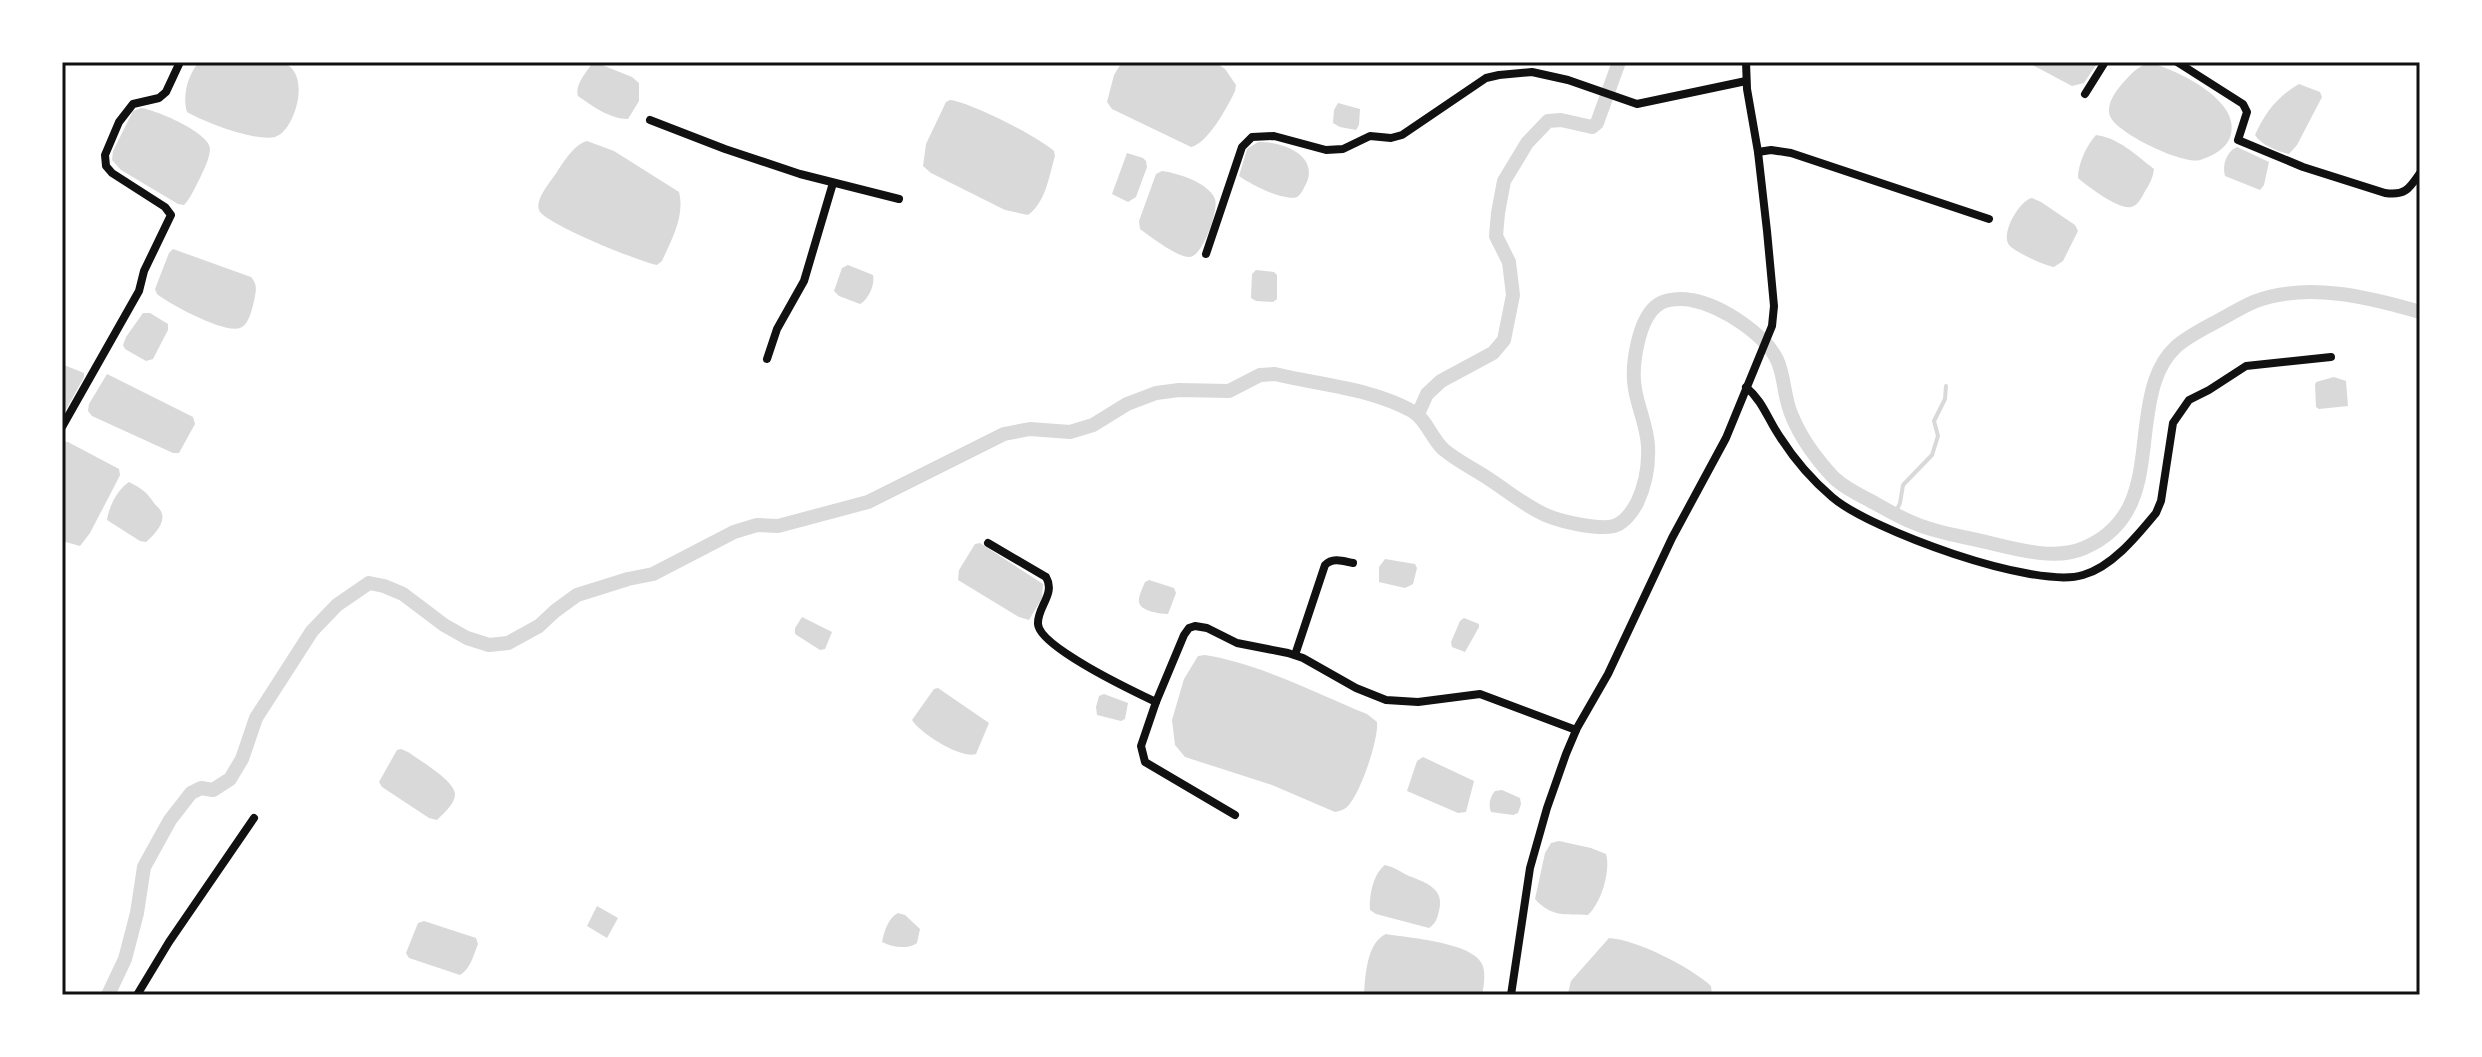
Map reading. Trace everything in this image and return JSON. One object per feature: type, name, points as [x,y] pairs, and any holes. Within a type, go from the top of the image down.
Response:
[{"type":"street","points":[[62,427],[139,291],[144,271],[171,215],[165,207],[112,173],[106,166],[105,155],[127,110],[133,104],[159,98],[166,92],[180,62]]},
{"type":"street","points":[[1511,995],[1530,868],[1547,808],[1576,730],[1608,674],[1672,538],[1726,438],[1772,326],[1774,306],[1746,62]]},
{"type":"street","points":[[2085,94],[2105,62]]},
{"type":"street","points":[[2177,62],[2243,104],[2247,112],[2238,140],[2385,193],[2397,195],[2407,191],[2420,173]]},
{"type":"street","points":[[1206,254],[1242,147],[1252,137],[1274,136],[1326,150],[1343,149],[1370,136],[1391,138],[1402,135],[1486,78],[1499,75],[1532,72],[1568,80],[1637,104],[1746,81]]},
{"type":"street","points":[[650,120],[757,160],[899,199]]},
{"type":"street","points":[[1758,152],[1791,153],[1989,219]]},
{"type":"street","points":[[767,359],[777,329],[804,281],[833,183]]},
{"type":"street","points":[[1746,387],[1760,401],[1780,437],[1810,477],[1851,510],[1946,550],[2034,576],[2062,579],[2104,566],[2156,513],[2161,501],[2173,423],[2189,400],[2246,366],[2331,357]]},
{"type":"street","points":[[988,543],[1046,577],[1050,583],[1038,623],[1039,630],[1046,638],[1103,675],[1156,702]]},
{"type":"street","points":[[1295,655],[1325,565],[1329,561],[1339,560],[1353,563]]},
{"type":"street","points":[[1235,815],[1145,762],[1141,746],[1184,635],[1195,626],[1207,628],[1237,643],[1295,655],[1356,688],[1386,700],[1406,703],[1480,694],[1576,730]]},
{"type":"street","points":[[137,995],[169,942],[254,818]]},
{"type":"shaded area","points":[[274,61],[290,67],[299,87],[298,100],[289,124],[275,137],[256,137],[217,126],[187,112],[187,86],[199,62]]},
{"type":"shaded area","points":[[1122,62],[1215,62],[1225,69],[1236,85],[1235,91],[1211,131],[1191,147],[1112,109],[1107,102],[1114,75]]},
{"type":"shaded area","points":[[2027,62],[2098,62],[2084,83],[2072,86]]},
{"type":"shaded area","points":[[597,63],[632,77],[639,83],[639,101],[628,119],[608,114],[578,96],[581,80],[591,65]]},
{"type":"shaded area","points":[[2151,63],[2176,72],[2204,88],[2226,110],[2231,121],[2231,134],[2219,151],[2200,160],[2180,158],[2137,139],[2115,123],[2109,112],[2114,95],[2135,70]]},
{"type":"shaded area","points":[[2299,84],[2320,92],[2322,97],[2297,145],[2289,154],[2265,145],[2255,135],[2273,105]]},
{"type":"shaded area","points":[[950,100],[1004,121],[1054,151],[1043,196],[1028,215],[1005,210],[923,166],[926,144],[946,102]]},
{"type":"shaded area","points":[[1338,103],[1360,109],[1356,130],[1333,123]]},
{"type":"shaded area","points":[[141,108],[169,117],[191,129],[210,148],[203,171],[184,205],[121,170],[112,160],[113,151],[133,111]]},
{"type":"shaded area","points":[[2096,135],[2120,143],[2154,169],[2148,187],[2133,206],[2126,207],[2111,201],[2078,178],[2083,155]]},
{"type":"shaded area","points":[[587,141],[614,151],[679,192],[680,210],[676,227],[662,261],[657,265],[574,232],[539,210],[541,196],[563,163],[574,149]]},
{"type":"shaded area","points":[[1258,142],[1286,147],[1302,156],[1307,163],[1307,182],[1297,197],[1276,195],[1239,176],[1247,149]]},
{"type":"shaded area","points":[[2237,147],[2269,162],[2260,190],[2225,176],[2226,159]]},
{"type":"shaded area","points":[[1127,153],[1143,158],[1147,167],[1136,197],[1128,202],[1112,194]]},
{"type":"shaded area","points":[[1162,171],[1200,184],[1215,199],[1208,232],[1199,250],[1189,257],[1171,250],[1140,229],[1139,221],[1156,174]]},
{"type":"shaded area","points":[[2032,198],[2075,225],[2078,231],[2063,261],[2054,267],[2017,251],[2007,240],[2013,218],[2022,204]]},
{"type":"shaded area","points":[[173,249],[251,277],[256,285],[246,324],[233,329],[210,323],[157,294],[155,289]]},
{"type":"shaded area","points":[[848,265],[873,275],[871,291],[860,304],[834,291],[842,268]]},
{"type":"shaded area","points":[[1256,270],[1277,275],[1277,299],[1273,302],[1251,298],[1252,274]]},
{"type":"shaded area","points":[[143,313],[150,313],[168,324],[153,359],[146,361],[123,345]]},
{"type":"shaded area","points":[[64,365],[84,373],[84,377],[62,417]]},
{"type":"shaded area","points":[[107,374],[193,417],[195,424],[179,453],[92,416],[88,411],[89,404]]},
{"type":"shaded area","points":[[2334,377],[2346,381],[2348,406],[2319,409],[2316,407],[2316,382]]},
{"type":"shaded area","points":[[62,441],[119,469],[116,483],[80,546],[62,541]]},
{"type":"shaded area","points":[[129,482],[146,493],[162,514],[160,526],[146,542],[107,520],[115,498]]},
{"type":"shaded area","points":[[980,543],[1043,584],[1042,598],[1029,620],[958,580],[959,570],[975,544]]},
{"type":"shaded area","points":[[1385,559],[1415,564],[1413,584],[1405,588],[1379,582],[1379,567]]},
{"type":"shaded area","points":[[1149,580],[1174,588],[1176,593],[1168,614],[1140,605],[1141,592]]},
{"type":"shaded area","points":[[802,617],[832,632],[825,649],[820,650],[795,634]]},
{"type":"shaded area","points":[[1464,618],[1479,624],[1465,652],[1452,647],[1451,642]]},
{"type":"shaded area","points":[[1198,656],[1247,665],[1288,680],[1367,714],[1377,722],[1368,766],[1347,807],[1335,812],[1272,785],[1185,757],[1175,745],[1172,720],[1184,679]]},
{"type":"shaded area","points":[[938,688],[989,723],[976,754],[961,753],[942,744],[912,720],[934,689]]},
{"type":"shaded area","points":[[1104,694],[1128,703],[1125,719],[1121,721],[1097,715],[1099,696]]},
{"type":"shaded area","points":[[401,749],[435,771],[453,789],[453,801],[437,820],[429,818],[379,782],[397,750]]},
{"type":"shaded area","points":[[1423,757],[1474,781],[1466,812],[1458,813],[1407,791],[1417,761]]},
{"type":"shaded area","points":[[1502,790],[1520,798],[1518,813],[1491,812],[1492,796],[1495,791]]},
{"type":"shaded area","points":[[1559,841],[1606,854],[1604,886],[1588,915],[1553,912],[1535,899],[1545,853],[1551,843]]},
{"type":"shaded area","points":[[1385,865],[1428,884],[1437,892],[1439,911],[1436,921],[1429,928],[1370,910],[1377,874]]},
{"type":"shaded area","points":[[597,906],[618,918],[607,938],[587,926]]},
{"type":"shaded area","points":[[898,913],[905,915],[920,929],[917,943],[900,947],[882,942],[889,922]]},
{"type":"shaded area","points":[[424,921],[476,938],[478,944],[471,961],[460,975],[409,958],[406,953],[418,923]]},
{"type":"shaded area","points":[[1386,934],[1453,946],[1476,957],[1484,971],[1482,995],[1364,995],[1371,952]]},
{"type":"shaded area","points":[[1609,938],[1648,949],[1677,963],[1711,986],[1712,995],[1568,993],[1571,981]]},
{"type":"waterway","points":[[1418,414],[1427,394],[1441,381],[1493,353],[1504,340],[1513,295],[1509,262],[1496,236],[1504,181],[1527,143],[1548,121],[1561,120],[1592,127],[1597,123],[1619,62]]},
{"type":"waterway","points":[[108,995],[125,959],[137,913],[144,867],[170,820],[191,793],[201,788],[213,790],[230,779],[242,759],[256,718],[312,631],[337,605],[369,583],[403,594],[467,638],[489,645],[508,643],[539,626],[577,595],[653,574],[734,532],[757,525],[778,526],[868,502],[1004,434],[1030,429],[1070,432],[1093,425],[1127,404],[1156,393],[1229,391],[1260,375],[1275,374],[1362,392],[1396,403],[1417,414],[1448,453],[1533,509],[1571,523],[1614,526],[1624,520],[1637,503],[1647,468],[1647,439],[1634,380],[1635,356],[1641,331],[1652,310],[1659,304],[1679,299],[1716,308],[1744,324],[1767,345],[1780,368],[1790,410],[1800,433],[1828,471],[1847,488],[1902,518],[1931,529],[2023,550],[2061,554],[2084,548],[2107,534],[2123,517],[2139,475],[2155,381],[2164,360],[2184,340],[2239,309],[2276,295],[2338,294],[2420,312]]},
{"type":"waterway","points":[[1895,514],[1903,485],[1932,455],[1938,436],[1934,421],[1945,399],[1946,386]]}]
